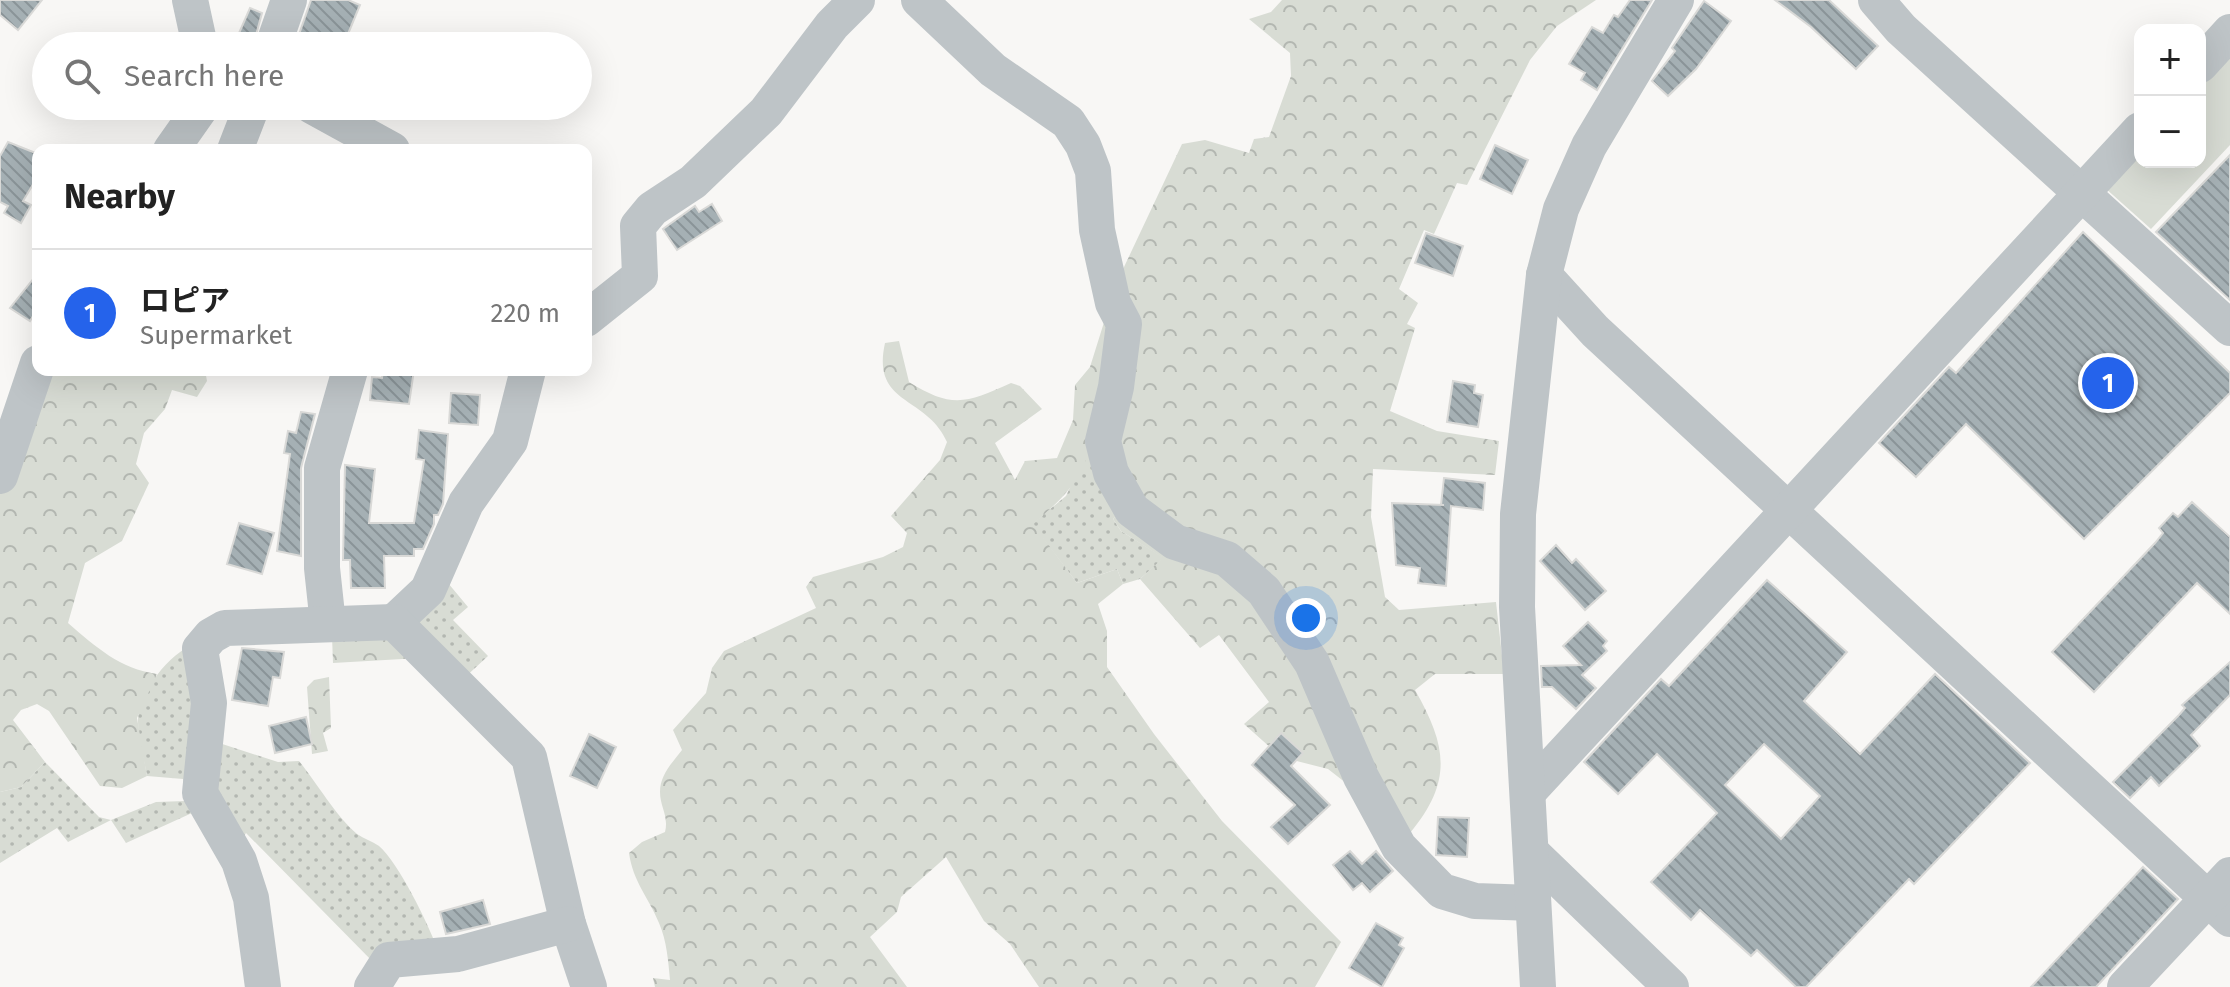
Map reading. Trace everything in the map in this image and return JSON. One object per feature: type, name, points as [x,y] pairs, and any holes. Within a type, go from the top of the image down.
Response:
[{"type":"street","points":[[190,0],[197,32]]},
{"type":"street","points":[[278,32],[289,0]]},
{"type":"street","points":[[592,314],[640,276],[638,226],[652,209],[693,182],[766,112],[832,25],[857,0]]},
{"type":"street","points":[[1538,987],[1517,607],[1518,514],[1544,275],[1561,209],[1589,146],[1676,0]]},
{"type":"street","points":[[1876,0],[1901,29],[2230,328]]},
{"type":"street","points":[[927,2],[993,70],[1068,122],[1083,145],[1093,171],[1097,230],[1113,303],[1124,324],[1116,387],[1103,441],[1111,473],[1132,510],[1175,542],[1227,559],[1264,591],[1312,663],[1361,777],[1399,847],[1442,891],[1475,901],[1533,903]]},
{"type":"street","points":[[2206,58],[2230,32]]},
{"type":"street","points":[[176,144],[194,120]]},
{"type":"street","points":[[209,120],[216,144]]},
{"type":"street","points":[[237,144],[247,120]]},
{"type":"street","points":[[337,120],[381,144]]},
{"type":"street","points":[[1529,791],[2134,137]]},
{"type":"street","points":[[1544,275],[1595,331],[2223,898],[2125,987]]},
{"type":"street","points":[[0,476],[34,376]]},
{"type":"street","points":[[328,624],[322,568],[322,468],[348,376]]},
{"type":"street","points":[[263,987],[251,898],[243,873],[200,793],[209,703],[200,649],[211,636],[225,628],[394,622],[428,590],[466,503],[510,441],[526,376]]},
{"type":"street","points":[[394,622],[529,757],[568,924],[589,987]]},
{"type":"street","points":[[1531,852],[1671,987]]},
{"type":"street","points":[[372,987],[389,960],[458,954],[568,924]]},
{"type":"green space","points":[[1282,0],[1596,0],[1557,26],[1530,60],[1467,185],[1457,183],[1434,234],[1424,230],[1399,289],[1418,303],[1407,324],[1415,328],[1390,411],[1437,431],[1499,441],[1495,475],[1373,469],[1371,517],[1385,597],[1399,610],[1496,602],[1504,674],[1435,674],[1415,690],[1434,729],[1441,763],[1433,797],[1410,833],[1328,769],[1281,757],[1244,724],[1269,702],[1219,635],[1200,648],[1140,579],[1163,558],[1121,531],[1113,519],[1140,496],[1091,442],[1077,478],[1062,498],[1033,524],[1077,583],[1117,569],[1123,584],[1098,604],[1107,631],[1107,667],[1154,734],[1222,821],[1341,942],[1315,987],[1039,987],[1010,944],[984,921],[946,857],[901,897],[897,912],[870,937],[907,987],[655,987],[653,978],[670,980],[665,944],[659,923],[634,873],[629,853],[642,842],[665,832],[666,821],[660,797],[662,780],[682,750],[673,730],[706,693],[712,668],[724,651],[816,608],[806,587],[813,577],[883,557],[903,547],[907,533],[891,516],[940,460],[947,442],[927,416],[893,390],[883,363],[885,343],[899,341],[909,382],[924,391],[949,399],[971,399],[1011,383],[1020,386],[1042,409],[995,443],[1015,480],[1025,461],[1057,458],[1073,420],[1075,385],[1090,367],[1116,284],[1182,144],[1205,140],[1249,153],[1254,139],[1269,137],[1291,76],[1290,53],[1249,19],[1271,12]]},
{"type":"green space","points":[[2230,45],[2230,145],[2151,229],[2104,187],[2134,147],[2134,168],[2206,168],[2206,70]]},
{"type":"green space","points":[[43,376],[206,376],[207,381],[197,397],[172,390],[165,409],[144,433],[136,464],[149,483],[122,541],[85,563],[68,623],[120,662],[157,674],[137,718],[147,776],[122,788],[100,786],[49,711],[37,704],[21,710],[13,720],[45,762],[21,787],[0,792],[0,489]]},
{"type":"green space","points":[[1091,442],[1140,496],[1113,519],[1121,531],[1164,558],[1140,579],[1123,584],[1117,569],[1077,583],[1032,524],[1066,496]]},
{"type":"green space","points":[[443,577],[468,607],[453,620],[488,656],[461,681],[403,623]]},
{"type":"green space","points":[[391,633],[420,658],[333,663],[332,636]]},
{"type":"green space","points":[[195,644],[203,808],[126,843],[111,820],[156,802],[185,801],[183,779],[147,776],[138,721],[143,698],[157,675],[176,655]]},
{"type":"green space","points":[[329,677],[331,728],[323,733],[328,751],[312,754],[307,687],[314,680]]},
{"type":"green space","points":[[210,740],[278,762],[299,761],[349,826],[387,854],[412,894],[437,948],[377,966],[246,833],[238,845],[203,793]]},
{"type":"green space","points":[[45,762],[99,817],[111,820],[68,842],[57,828],[0,863],[0,792],[21,787]]},
{"type":"building","points":[[0,0],[42,0],[18,30],[0,15]]},
{"type":"building","points":[[311,0],[348,0],[360,5],[349,32],[300,32]]},
{"type":"building","points":[[1630,0],[1652,0],[1597,90],[1581,80],[1585,73],[1569,64],[1592,27],[1603,33],[1614,15],[1618,17]]},
{"type":"building","points":[[1775,0],[1829,0],[1878,46],[1856,69],[1811,27]]},
{"type":"building","points":[[1704,1],[1731,21],[1696,69],[1668,96],[1652,81],[1675,51],[1672,48]]},
{"type":"building","points":[[250,8],[262,13],[257,32],[240,32]]},
{"type":"building","points":[[8,142],[32,152],[32,186],[23,201],[31,205],[21,223],[4,213],[8,206],[0,202],[0,156]]},
{"type":"building","points":[[1495,145],[1528,160],[1512,194],[1480,179]]},
{"type":"building","points":[[2230,155],[2230,300],[2156,232]]},
{"type":"building","points":[[712,204],[722,221],[677,250],[663,229],[695,206],[699,212]]},
{"type":"building","points":[[2083,232],[2230,373],[2230,393],[2084,539],[1966,424],[1916,477],[1879,443],[1949,367],[1956,373]]},
{"type":"building","points":[[1426,233],[1463,246],[1453,276],[1415,263]]},
{"type":"building","points":[[32,280],[30,321],[10,308]]},
{"type":"building","points":[[413,376],[409,404],[370,400],[372,377]]},
{"type":"building","points":[[1453,381],[1475,385],[1474,393],[1483,395],[1478,427],[1447,422]]},
{"type":"building","points":[[451,393],[480,395],[478,425],[449,423]]},
{"type":"building","points":[[301,412],[315,414],[301,468],[301,556],[277,551],[290,454],[284,453],[288,431],[296,433]]},
{"type":"building","points":[[419,430],[448,434],[443,504],[438,515],[434,515],[434,524],[423,549],[414,549],[414,556],[384,556],[385,588],[351,588],[350,560],[343,560],[345,465],[375,469],[369,523],[414,523],[424,460],[416,459]]},
{"type":"building","points":[[1444,478],[1485,483],[1483,510],[1451,506],[1446,586],[1418,583],[1420,568],[1396,565],[1392,503],[1441,505]]},
{"type":"building","points":[[2192,502],[2230,537],[2230,614],[2197,583],[2094,692],[2052,652],[2155,543],[2163,533],[2159,528],[2173,513],[2178,517]]},
{"type":"building","points":[[239,523],[274,533],[262,574],[227,564]]},
{"type":"building","points":[[1556,545],[1572,563],[1576,559],[1606,591],[1585,610],[1540,561]]},
{"type":"building","points":[[1767,580],[1847,652],[1804,701],[1860,754],[1935,674],[2030,763],[1914,884],[1909,879],[1806,987],[1796,987],[1757,950],[1751,956],[1700,910],[1691,920],[1651,882],[1717,813],[1657,754],[1618,794],[1584,762],[1661,679],[1669,686]],"holes":[[[1764,744],[1820,796],[1781,839],[1725,785]]]},
{"type":"building","points":[[1588,622],[1607,641],[1603,646],[1607,651],[1582,675],[1596,688],[1576,709],[1552,687],[1542,687],[1541,666],[1581,665],[1563,646]]},
{"type":"building","points":[[242,648],[284,652],[280,678],[273,677],[268,706],[232,700]]},
{"type":"building","points":[[2230,662],[2230,695],[2191,735],[2200,746],[2159,786],[2151,777],[2130,798],[2113,782],[2179,715],[2185,708],[2182,705]]},
{"type":"building","points":[[306,717],[312,744],[275,753],[269,726]]},
{"type":"building","points":[[1281,733],[1303,753],[1291,766],[1330,805],[1288,844],[1271,827],[1295,805],[1252,765]]},
{"type":"building","points":[[589,734],[616,747],[597,788],[570,776]]},
{"type":"building","points":[[1438,817],[1469,818],[1467,857],[1436,855]]},
{"type":"building","points":[[1350,851],[1362,864],[1376,851],[1393,871],[1370,892],[1362,883],[1353,890],[1333,865]]},
{"type":"building","points":[[2143,867],[2178,899],[2096,987],[2031,987]]},
{"type":"building","points":[[483,900],[490,924],[446,934],[440,912]]},
{"type":"building","points":[[1376,923],[1403,938],[1399,945],[1404,948],[1382,987],[1349,968]]},
{"type":"place","name":"ロピア","points":[[2108,383]]}]
